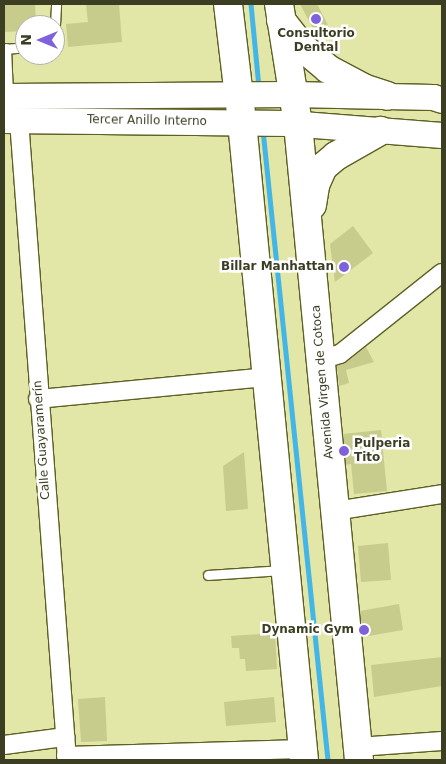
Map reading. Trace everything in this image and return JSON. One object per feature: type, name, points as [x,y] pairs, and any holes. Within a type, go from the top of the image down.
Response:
[{"type":"main road","points":[[228,4],[245,122],[266,377],[303,755]]},
{"type":"main road","points":[[280,12],[302,48],[328,69],[363,88],[387,96]]},
{"type":"main road","name":"Avenida Virgen de Cotoca","points":[[280,12],[289,94],[308,229],[358,754]]},
{"type":"main road","name":"Tercer Anillo Interno","points":[[9,108],[20,111],[27,108],[120,107],[148,96],[242,94],[439,96]]},
{"type":"main road","points":[[308,229],[315,185],[323,167],[336,156],[439,96]]},
{"type":"main road","name":"Tercer Anillo Interno","points":[[9,108],[294,124],[442,135]]},
{"type":"street","name":"Calle Guayaramerín","points":[[9,108],[38,399],[66,758]]},
{"type":"street","points":[[321,360],[340,354],[442,273]]},
{"type":"street","points":[[38,399],[266,377]]},
{"type":"street","points":[[335,511],[442,494]]},
{"type":"street","points":[[4,745],[65,737]]},
{"type":"street","points":[[358,754],[442,741]]},
{"type":"street","points":[[66,758],[303,755]]},
{"type":"lane","points":[[5,49],[9,108]]},
{"type":"lane","points":[[208,575],[285,570]]},
{"type":"building","points":[[4,4],[35,4],[36,15],[15,15],[15,31],[4,32]]},
{"type":"building","points":[[86,4],[119,4],[122,42],[68,47],[66,24],[88,22]]},
{"type":"building","name":"Consultorio Dental","points":[[300,4],[317,4],[329,27],[316,34]]},
{"type":"building","name":"Billar Manhattan","points":[[353,226],[373,253],[335,282],[330,244]]},
{"type":"building","points":[[366,347],[374,362],[346,370],[349,383],[339,386],[337,366],[347,362]]},
{"type":"building","points":[[381,430],[387,491],[354,494],[351,464],[346,465],[343,434]]},
{"type":"building","points":[[244,452],[248,509],[226,511],[223,466]]},
{"type":"building","points":[[388,543],[391,580],[361,582],[358,546]]},
{"type":"building","points":[[399,604],[403,630],[363,637],[360,611]]},
{"type":"building","points":[[275,633],[277,669],[246,671],[245,659],[240,659],[239,648],[232,648],[231,636]]},
{"type":"building","points":[[442,657],[442,686],[374,697],[371,665]]},
{"type":"building","points":[[105,697],[107,741],[81,742],[78,699]]},
{"type":"building","points":[[274,697],[276,722],[226,726],[224,702]]},
{"type":"waterway","points":[[251,4],[259,87]]},
{"type":"waterway","points":[[263,130],[328,760]]},
{"type":"place","name":"Consultorio Dental","points":[[316,19]]},
{"type":"place","name":"Billar Manhattan","points":[[344,267]]},
{"type":"place","name":"Pulperia Tito","points":[[344,451]]},
{"type":"place","name":"Dynamic Gym","points":[[364,630]]}]
